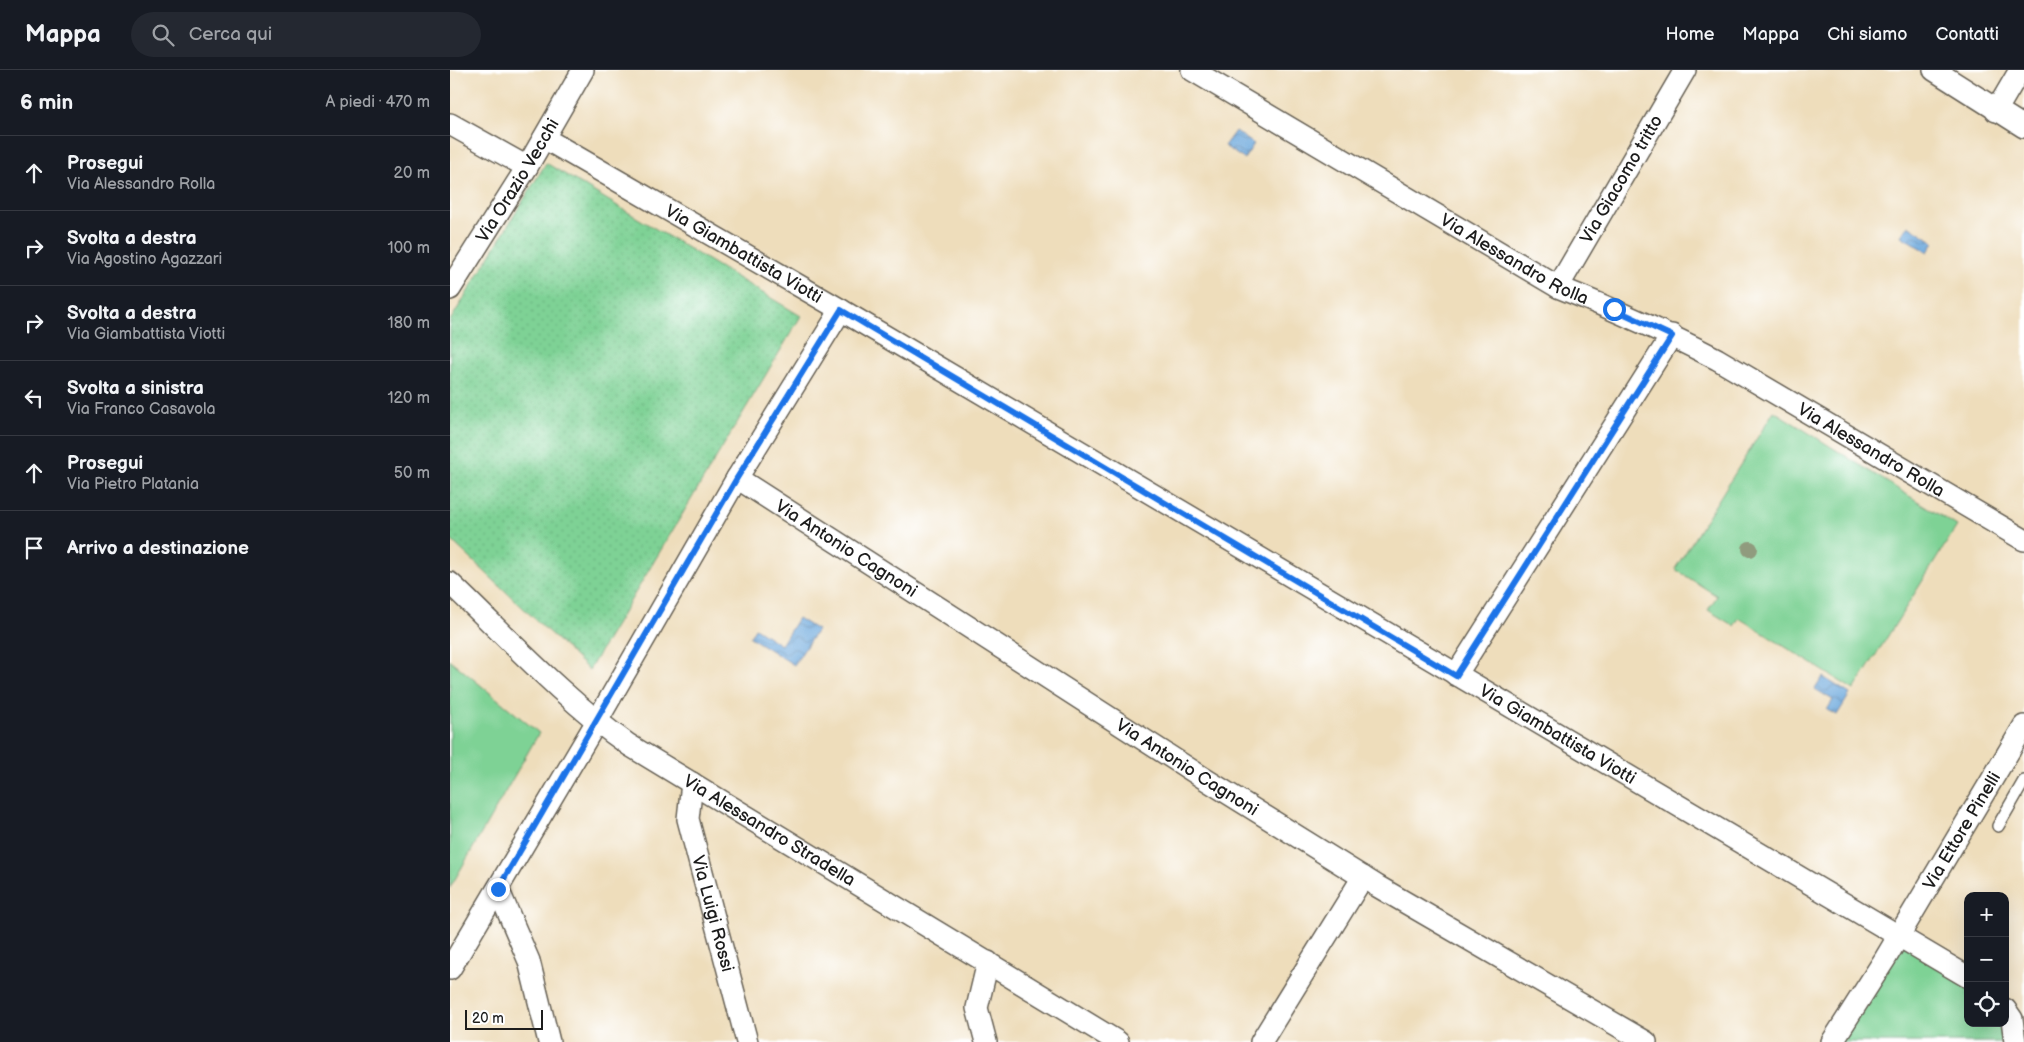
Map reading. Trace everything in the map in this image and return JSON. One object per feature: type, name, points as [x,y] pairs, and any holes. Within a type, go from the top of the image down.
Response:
[{"type":"street","name":"Via Orazio Vecchi","points":[[450,289],[527,167],[583,70]]},
{"type":"street","name":"Via Alessandro Rolla","points":[[1192,70],[1558,287],[1614,309],[1717,359],[2024,540]]},
{"type":"street","name":"Via Giacomo tritto","points":[[1558,287],[1685,70]]},
{"type":"street","points":[[1934,70],[2024,127]]},
{"type":"street","points":[[1996,111],[2020,70]]},
{"type":"street","points":[[450,124],[527,167]]},
{"type":"street","name":"Via Giambattista Viotti","points":[[544,138],[841,310],[1456,676],[1964,975]]},
{"type":"street","points":[[450,969],[597,721],[737,478],[841,310]]},
{"type":"street","points":[[1456,676],[1672,336]]},
{"type":"street","name":"Via Antonio Cagnoni","points":[[737,478],[1205,779],[1363,877],[1646,1042]]},
{"type":"street","name":"Via Alessandro Stradella","points":[[450,583],[565,694],[629,745],[1118,1042]]},
{"type":"street","name":"Via Ettore Pinelli","points":[[1832,1042],[2024,726]]},
{"type":"street","name":"Via Luigi Rossi","points":[[692,782],[688,819],[747,1042]]},
{"type":"street","points":[[1261,1042],[1363,877]]},
{"type":"street","points":[[498,889],[529,960],[549,1042]]},
{"type":"street","points":[[986,1042],[976,1008],[988,962]]},
{"type":"street","points":[[2009,1015],[2012,1019],[2015,1042]]},
{"type":"lane","points":[[1998,826],[2024,781]]},
{"type":"green space","points":[[546,163],[801,316],[589,670],[450,539],[450,321]]},
{"type":"green space","points":[[1774,411],[1957,526],[1854,690],[1739,618],[1734,626],[1708,610],[1717,596],[1675,569]]},
{"type":"green space","points":[[450,660],[539,733],[450,888]]},
{"type":"green space","points":[[1898,936],[1964,975],[1964,1027],[2007,1027],[2015,1042],[1831,1042]]},
{"type":"water","points":[[1235,131],[1254,144],[1244,159],[1224,146]]},
{"type":"water","points":[[1908,225],[1934,242],[1928,252],[1901,236]]},
{"type":"water","points":[[798,618],[817,630],[794,665],[750,637],[755,628],[781,645]]},
{"type":"water","points":[[1823,677],[1850,694],[1837,715],[1827,710],[1833,700],[1815,689]]},
{"type":"route","points":[[498,889],[737,478],[841,310],[1456,676],[1672,336],[1614,309]]}]
